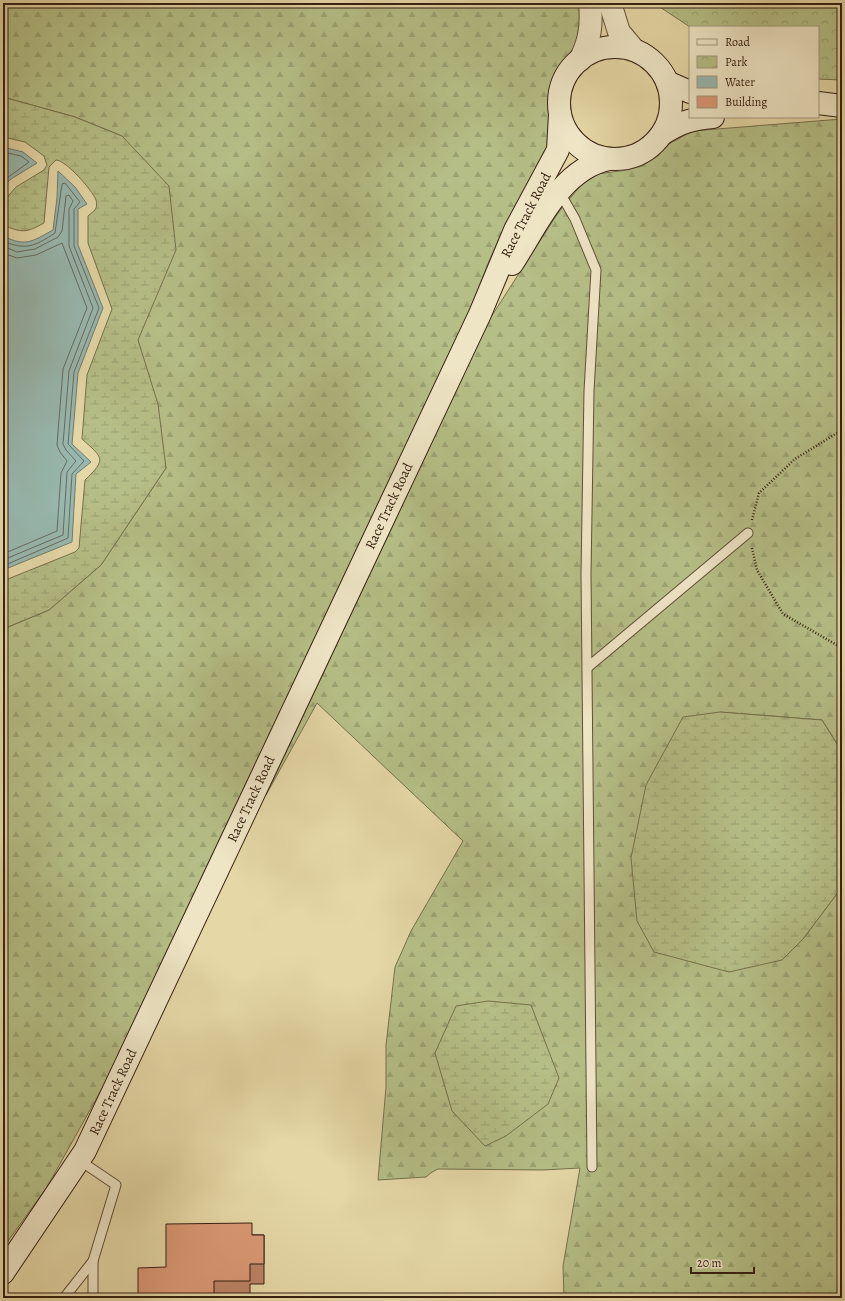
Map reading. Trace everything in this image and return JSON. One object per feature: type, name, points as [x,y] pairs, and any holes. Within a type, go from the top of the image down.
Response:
[{"type":"main road","points":[[580,60],[590,37],[592,24],[590,3]]},
{"type":"main road","points":[[610,3],[619,32],[634,50]]},
{"type":"main road","points":[[662,134],[670,117],[671,99],[667,82],[659,68],[648,57],[634,50],[615,47],[596,50],[580,60],[570,71],[562,84],[559,99],[560,114],[566,131],[577,144],[592,154],[609,159],[624,158],[639,154],[652,145],[662,134],[679,123],[690,119],[702,118]]},
{"type":"main road","points":[[667,82],[689,92]]},
{"type":"main road","points":[[819,103],[842,107]]},
{"type":"main road","points":[[819,109],[842,107]]},
{"type":"main road","name":"Race Track Road","points":[[3,1273],[79,1160],[102,1115],[480,314],[515,230],[553,183],[558,150],[560,114]]},
{"type":"main road","name":"Race Track Road","points":[[553,183],[574,176],[594,162],[609,159]]},
{"type":"lane","points":[[553,183],[575,219],[596,270],[589,391],[586,574],[592,1167]]},
{"type":"lane","points":[[588,667],[748,533]]},
{"type":"lane","points":[[79,1160],[116,1185],[93,1261],[93,1298]]},
{"type":"lane","points":[[64,1298],[93,1261]]},
{"type":"path","points":[[842,430],[795,459],[759,493],[748,533],[757,570],[783,614],[842,648]]},
{"type":"green space","points":[[3,3],[579,3],[580,16],[578,36],[574,48],[560,66],[552,80],[549,97],[550,139],[545,155],[505,225],[470,309],[104,1085],[47,1187],[3,1248],[3,629],[49,610],[101,565],[166,468],[138,340],[122,136],[75,117],[3,97]]},
{"type":"green space","points":[[654,3],[842,3],[842,80],[819,79],[819,26],[689,26]]},
{"type":"green space","points":[[3,97],[75,117],[122,136],[169,186],[176,250],[138,340],[158,404],[166,468],[101,565],[49,610],[3,629],[3,592],[8,579],[75,552],[79,548],[85,480],[97,467],[100,459],[94,450],[82,439],[87,375],[112,309],[88,243],[88,216],[96,209],[96,200],[94,195],[84,183],[66,165],[56,160],[49,167],[44,223],[33,229],[24,231],[3,225],[3,202],[16,187],[44,170],[47,165],[44,156],[25,142],[3,137]]},
{"type":"green space","points":[[842,119],[842,752],[822,720],[720,712],[803,939],[842,887],[842,1298],[564,1298],[563,1266],[580,1168],[543,1170],[438,1169],[426,1177],[378,1180],[386,1087],[386,1045],[395,967],[411,931],[463,841],[317,703],[266,795],[489,320],[558,213],[581,185],[598,174],[627,170],[642,166],[658,156],[669,144],[692,131]]},
{"type":"green space","points":[[720,712],[822,720],[842,752],[842,887],[803,939],[782,960],[729,972],[654,952],[637,921],[631,858],[646,785],[683,717]]},
{"type":"green space","points":[[488,1001],[531,1005],[559,1078],[548,1104],[506,1136],[485,1146],[452,1111],[435,1053],[456,1006]]},
{"type":"water","points":[[3,147],[23,152],[37,163],[11,179],[3,187]]},
{"type":"water","points":[[58,171],[75,187],[87,204],[78,209],[78,245],[103,308],[78,373],[72,444],[91,462],[76,474],[72,542],[3,570],[3,236],[17,241],[28,242],[53,230],[57,198]]},
{"type":"building","points":[[252,1223],[252,1235],[264,1235],[264,1264],[250,1264],[250,1281],[214,1281],[214,1298],[138,1298],[138,1268],[166,1267],[166,1224]]}]
